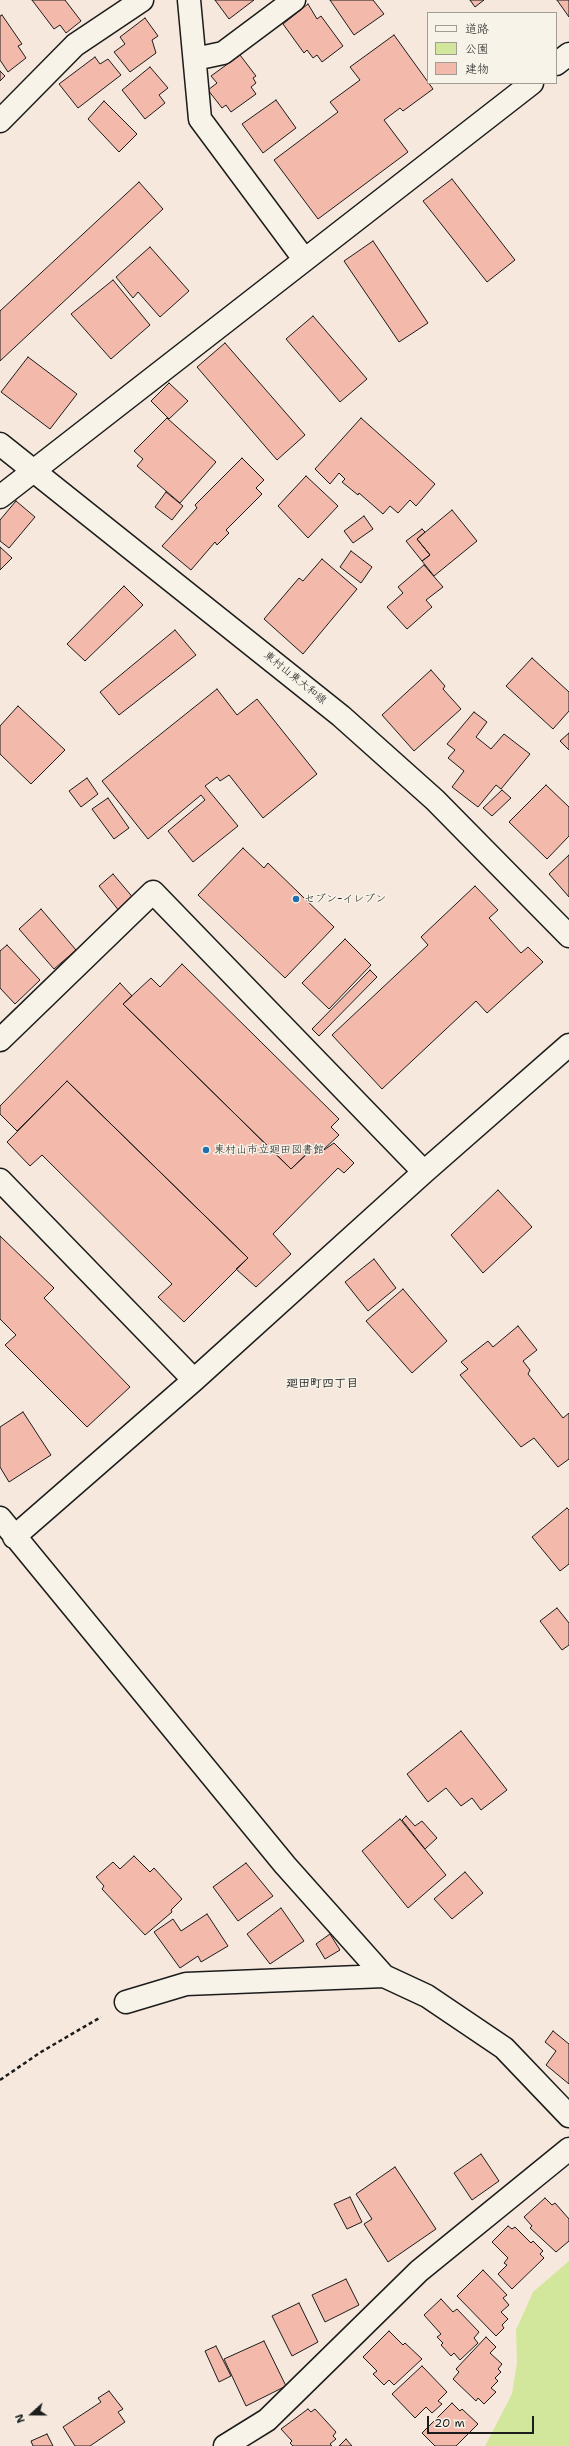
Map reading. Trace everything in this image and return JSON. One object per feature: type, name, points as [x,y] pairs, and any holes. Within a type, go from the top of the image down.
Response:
[{"type":"street","points":[[0,121],[75,45],[142,0]]},
{"type":"street","points":[[189,0],[200,119],[304,259]]},
{"type":"street","points":[[195,59],[223,53],[294,0]]},
{"type":"street","points":[[557,63],[569,54]]},
{"type":"street","points":[[0,497],[36,471],[304,259],[531,84]]},
{"type":"street","name":"東村山東大和線","points":[[0,444],[36,471],[342,716],[435,800],[569,936]]},
{"type":"street","points":[[0,1040],[153,892],[424,1172]]},
{"type":"street","points":[[14,1537],[194,1380],[424,1172],[569,1045]]},
{"type":"street","points":[[0,1180],[194,1380]]},
{"type":"street","points":[[0,1518],[14,1537],[285,1865],[384,1976],[427,1996],[504,2048],[569,2116]]},
{"type":"street","points":[[126,2002],[186,1984],[384,1976]]},
{"type":"street","points":[[225,2446],[267,2420],[419,2271],[569,2149]]},
{"type":"path","points":[[0,2080],[42,2052],[126,2002]]},
{"type":"green space","points":[[569,2261],[569,2446],[485,2446],[512,2394],[517,2363],[516,2330],[533,2292]]},
{"type":"building","points":[[32,0],[65,0],[81,21],[66,33],[60,25],[54,29]]},
{"type":"building","points":[[215,0],[254,0],[229,19]]},
{"type":"building","points":[[330,0],[373,0],[384,14],[354,35]]},
{"type":"building","points":[[470,0],[484,0],[475,7]]},
{"type":"building","points":[[557,0],[569,0],[569,17]]},
{"type":"building","points":[[308,4],[317,19],[321,16],[343,46],[322,62],[317,55],[313,58],[307,50],[304,53],[283,24]]},
{"type":"building","points":[[2,15],[22,44],[18,46],[26,58],[8,72],[0,60],[0,16]]},
{"type":"building","points":[[145,18],[158,36],[152,40],[156,53],[130,72],[114,52],[125,44],[120,37]]},
{"type":"building","points":[[394,35],[427,81],[427,84],[429,84],[433,89],[403,111],[400,108],[384,120],[408,152],[318,219],[274,160],[338,112],[330,102],[360,80],[350,67]]},
{"type":"building","points":[[240,55],[256,76],[253,78],[256,83],[251,87],[256,94],[231,112],[226,105],[222,108],[208,90],[217,83],[211,76]]},
{"type":"building","points":[[95,57],[100,64],[108,59],[121,75],[78,108],[59,84]]},
{"type":"building","points":[[150,67],[168,88],[159,95],[165,103],[145,119],[122,90]]},
{"type":"building","points":[[0,71],[5,76],[0,81]]},
{"type":"building","points":[[276,100],[296,128],[263,153],[242,124]]},
{"type":"building","points":[[104,101],[137,134],[119,152],[88,119]]},
{"type":"building","points":[[452,179],[515,260],[487,282],[423,201]]},
{"type":"building","points":[[139,182],[163,209],[0,361],[0,311]]},
{"type":"building","points":[[373,241],[428,323],[399,342],[344,261]]},
{"type":"building","points":[[150,247],[189,291],[160,317],[138,292],[133,298],[116,277]]},
{"type":"building","points":[[113,280],[150,325],[111,359],[71,314]]},
{"type":"building","points":[[313,316],[367,379],[340,402],[286,339]]},
{"type":"building","points":[[225,343],[305,435],[277,460],[197,367]]},
{"type":"building","points":[[28,357],[77,394],[50,429],[1,392]]},
{"type":"building","points":[[169,383],[188,401],[169,419],[151,401]]},
{"type":"building","points":[[167,418],[216,462],[180,503],[137,466],[143,459],[134,451]]},
{"type":"building","points":[[361,418],[435,484],[416,506],[410,500],[398,513],[390,506],[383,514],[359,493],[358,495],[342,482],[345,479],[339,473],[330,484],[315,469]]},
{"type":"building","points":[[242,458],[264,480],[256,488],[262,494],[226,530],[229,533],[217,545],[215,542],[191,570],[162,546],[197,508],[195,505]]},
{"type":"building","points":[[306,476],[338,506],[308,538],[278,506]]},
{"type":"building","points":[[166,492],[183,506],[172,520],[155,507]]},
{"type":"building","points":[[16,501],[35,517],[9,548],[0,541],[0,520]]},
{"type":"building","points":[[452,510],[477,541],[434,576],[422,561],[430,555],[417,539]]},
{"type":"building","points":[[364,516],[373,529],[353,543],[344,531]]},
{"type":"building","points":[[422,529],[425,532],[417,539],[430,555],[422,561],[406,541]]},
{"type":"building","points":[[0,547],[12,558],[0,570]]},
{"type":"building","points":[[351,551],[372,567],[361,583],[340,567]]},
{"type":"building","points":[[322,559],[357,589],[303,654],[264,619],[299,578],[303,581]]},
{"type":"building","points":[[424,565],[443,587],[426,600],[432,607],[407,629],[387,607],[403,593],[398,587]]},
{"type":"building","points":[[124,586],[143,605],[85,661],[67,644]]},
{"type":"building","points":[[175,630],[196,655],[119,715],[100,692]]},
{"type":"building","points":[[532,658],[569,692],[569,711],[553,729],[506,686]]},
{"type":"building","points":[[431,670],[445,686],[443,689],[461,709],[414,751],[382,715]]},
{"type":"building","points":[[217,689],[237,715],[257,699],[317,774],[263,818],[229,775],[220,781],[217,777],[205,786],[238,826],[193,862],[168,831],[205,800],[201,795],[148,839],[102,781]]},
{"type":"building","points":[[18,706],[65,750],[31,784],[0,754],[0,726]]},
{"type":"building","points":[[474,712],[487,722],[476,737],[491,749],[504,734],[530,754],[501,789],[496,785],[478,807],[452,787],[464,771],[448,758],[455,750],[447,744]]},
{"type":"building","points":[[569,733],[569,750],[560,741]]},
{"type":"building","points":[[87,778],[98,794],[81,807],[69,791]]},
{"type":"building","points":[[546,785],[569,807],[569,836],[547,859],[509,822]]},
{"type":"building","points":[[502,790],[511,798],[492,816],[483,808]]},
{"type":"building","points":[[108,798],[129,828],[114,839],[92,809]]},
{"type":"building","points":[[243,848],[264,868],[268,863],[334,927],[285,978],[198,895]]},
{"type":"building","points":[[569,855],[569,897],[549,874]]},
{"type":"building","points":[[113,874],[135,900],[120,912],[99,886]]},
{"type":"building","points":[[475,886],[498,910],[489,918],[521,953],[528,947],[543,962],[487,1013],[476,1001],[382,1089],[332,1035],[428,945],[421,937]]},
{"type":"building","points":[[41,909],[76,950],[54,969],[19,929]]},
{"type":"building","points":[[345,939],[371,965],[329,1009],[302,983]]},
{"type":"building","points":[[7,945],[40,980],[15,1004],[0,988],[0,951]]},
{"type":"building","points":[[182,964],[339,1119],[331,1127],[339,1135],[321,1152],[315,1146],[291,1169],[123,1004],[151,978],[160,987]]},
{"type":"building","points":[[370,970],[377,977],[319,1036],[312,1029]]},
{"type":"building","points":[[120,983],[132,996],[123,1004],[291,1169],[315,1146],[321,1152],[334,1143],[354,1163],[344,1173],[338,1168],[273,1234],[291,1254],[256,1287],[236,1269],[248,1258],[67,1081],[17,1131],[0,1114],[0,1106]]},
{"type":"building","points":[[67,1081],[248,1258],[184,1322],[158,1297],[172,1284],[42,1155],[30,1166],[7,1142]]},
{"type":"building","points":[[498,1190],[532,1227],[483,1273],[451,1235]]},
{"type":"building","points":[[0,1236],[54,1288],[44,1298],[130,1387],[87,1427],[5,1345],[16,1335],[0,1319]]},
{"type":"building","points":[[374,1259],[396,1288],[368,1311],[345,1282]]},
{"type":"building","points":[[403,1289],[447,1341],[412,1373],[366,1321]]},
{"type":"building","points":[[518,1326],[537,1350],[523,1361],[530,1370],[528,1374],[563,1418],[569,1413],[569,1459],[558,1467],[534,1438],[521,1447],[460,1375],[468,1369],[461,1362],[488,1341],[493,1347]]},
{"type":"building","points":[[23,1412],[51,1455],[9,1482],[0,1467],[0,1427]]},
{"type":"building","points":[[567,1508],[569,1510],[569,1564],[560,1571],[532,1537]]},
{"type":"building","points":[[557,1608],[569,1623],[569,1645],[562,1650],[540,1621]]},
{"type":"building","points":[[461,1731],[507,1790],[481,1810],[472,1798],[461,1806],[446,1788],[428,1802],[407,1774]]},
{"type":"building","points":[[406,1816],[415,1826],[422,1821],[437,1838],[425,1849],[402,1820]]},
{"type":"building","points":[[400,1819],[446,1875],[408,1908],[362,1851]]},
{"type":"building","points":[[134,1856],[150,1872],[154,1868],[182,1899],[171,1910],[172,1912],[145,1935],[102,1889],[104,1886],[96,1877],[113,1862],[120,1869]]},
{"type":"building","points":[[246,1863],[273,1896],[238,1921],[213,1887]]},
{"type":"building","points":[[465,1872],[483,1893],[452,1919],[434,1899]]},
{"type":"building","points":[[281,1908],[304,1941],[270,1964],[247,1934]]},
{"type":"building","points":[[207,1914],[228,1946],[201,1962],[198,1956],[180,1968],[154,1932],[173,1919],[181,1931]]},
{"type":"building","points":[[330,1934],[340,1950],[325,1959],[316,1944]]},
{"type":"building","points":[[553,2031],[569,2044],[569,2084],[546,2065],[556,2051],[545,2042]]},
{"type":"building","points":[[481,2154],[499,2181],[472,2200],[454,2173]]},
{"type":"building","points":[[395,2167],[436,2229],[388,2262],[364,2224],[372,2219],[356,2194]]},
{"type":"building","points":[[350,2197],[362,2222],[347,2229],[334,2204]]},
{"type":"building","points":[[545,2198],[552,2205],[555,2203],[569,2219],[569,2241],[556,2252],[530,2228],[532,2226],[524,2217]]},
{"type":"building","points":[[508,2226],[512,2229],[515,2227],[531,2243],[533,2241],[543,2251],[540,2254],[544,2258],[512,2289],[498,2274],[507,2265],[504,2263],[508,2258],[492,2242]]},
{"type":"building","points":[[483,2270],[507,2295],[503,2298],[509,2305],[501,2312],[508,2319],[502,2325],[504,2328],[496,2336],[457,2296]]},
{"type":"building","points":[[346,2279],[359,2305],[325,2322],[312,2295]]},
{"type":"building","points":[[441,2299],[453,2312],[457,2309],[479,2332],[474,2338],[478,2343],[460,2360],[454,2353],[451,2356],[441,2345],[443,2343],[437,2337],[441,2334],[424,2315]]},
{"type":"building","points":[[299,2303],[318,2342],[292,2356],[272,2316]]},
{"type":"building","points":[[389,2331],[403,2345],[405,2343],[422,2359],[394,2385],[389,2380],[384,2385],[373,2374],[377,2371],[363,2357]]},
{"type":"building","points":[[486,2337],[496,2347],[490,2353],[502,2364],[498,2369],[501,2372],[495,2378],[498,2381],[491,2388],[496,2392],[484,2404],[478,2398],[476,2401],[453,2379],[459,2372],[456,2369]]},
{"type":"building","points":[[264,2341],[286,2386],[246,2406],[224,2359]]},
{"type":"building","points":[[216,2346],[231,2376],[219,2382],[205,2351]]},
{"type":"building","points":[[422,2366],[447,2392],[438,2401],[442,2404],[432,2413],[426,2407],[415,2418],[392,2394]]},
{"type":"building","points":[[109,2391],[123,2409],[118,2412],[125,2422],[90,2446],[75,2446],[63,2427],[101,2402],[98,2398]]},
{"type":"building","points":[[452,2403],[460,2411],[462,2409],[478,2424],[456,2446],[435,2446],[422,2433]]},
{"type":"building","points":[[308,2409],[311,2412],[315,2409],[336,2432],[333,2436],[336,2439],[330,2444],[332,2446],[293,2446],[290,2443],[292,2441],[281,2429]]},
{"type":"building","points":[[47,2434],[53,2446],[33,2446],[31,2441]]},
{"type":"building","points":[[346,2439],[352,2446],[339,2446]]},
{"type":"place","name":"セブン-イレブン","points":[[296,899]]},
{"type":"place","name":"東村山市立廻田図書館","points":[[206,1150]]},
{"type":"district","name":"廻田町四丁目","points":[[322,1384]]}]
